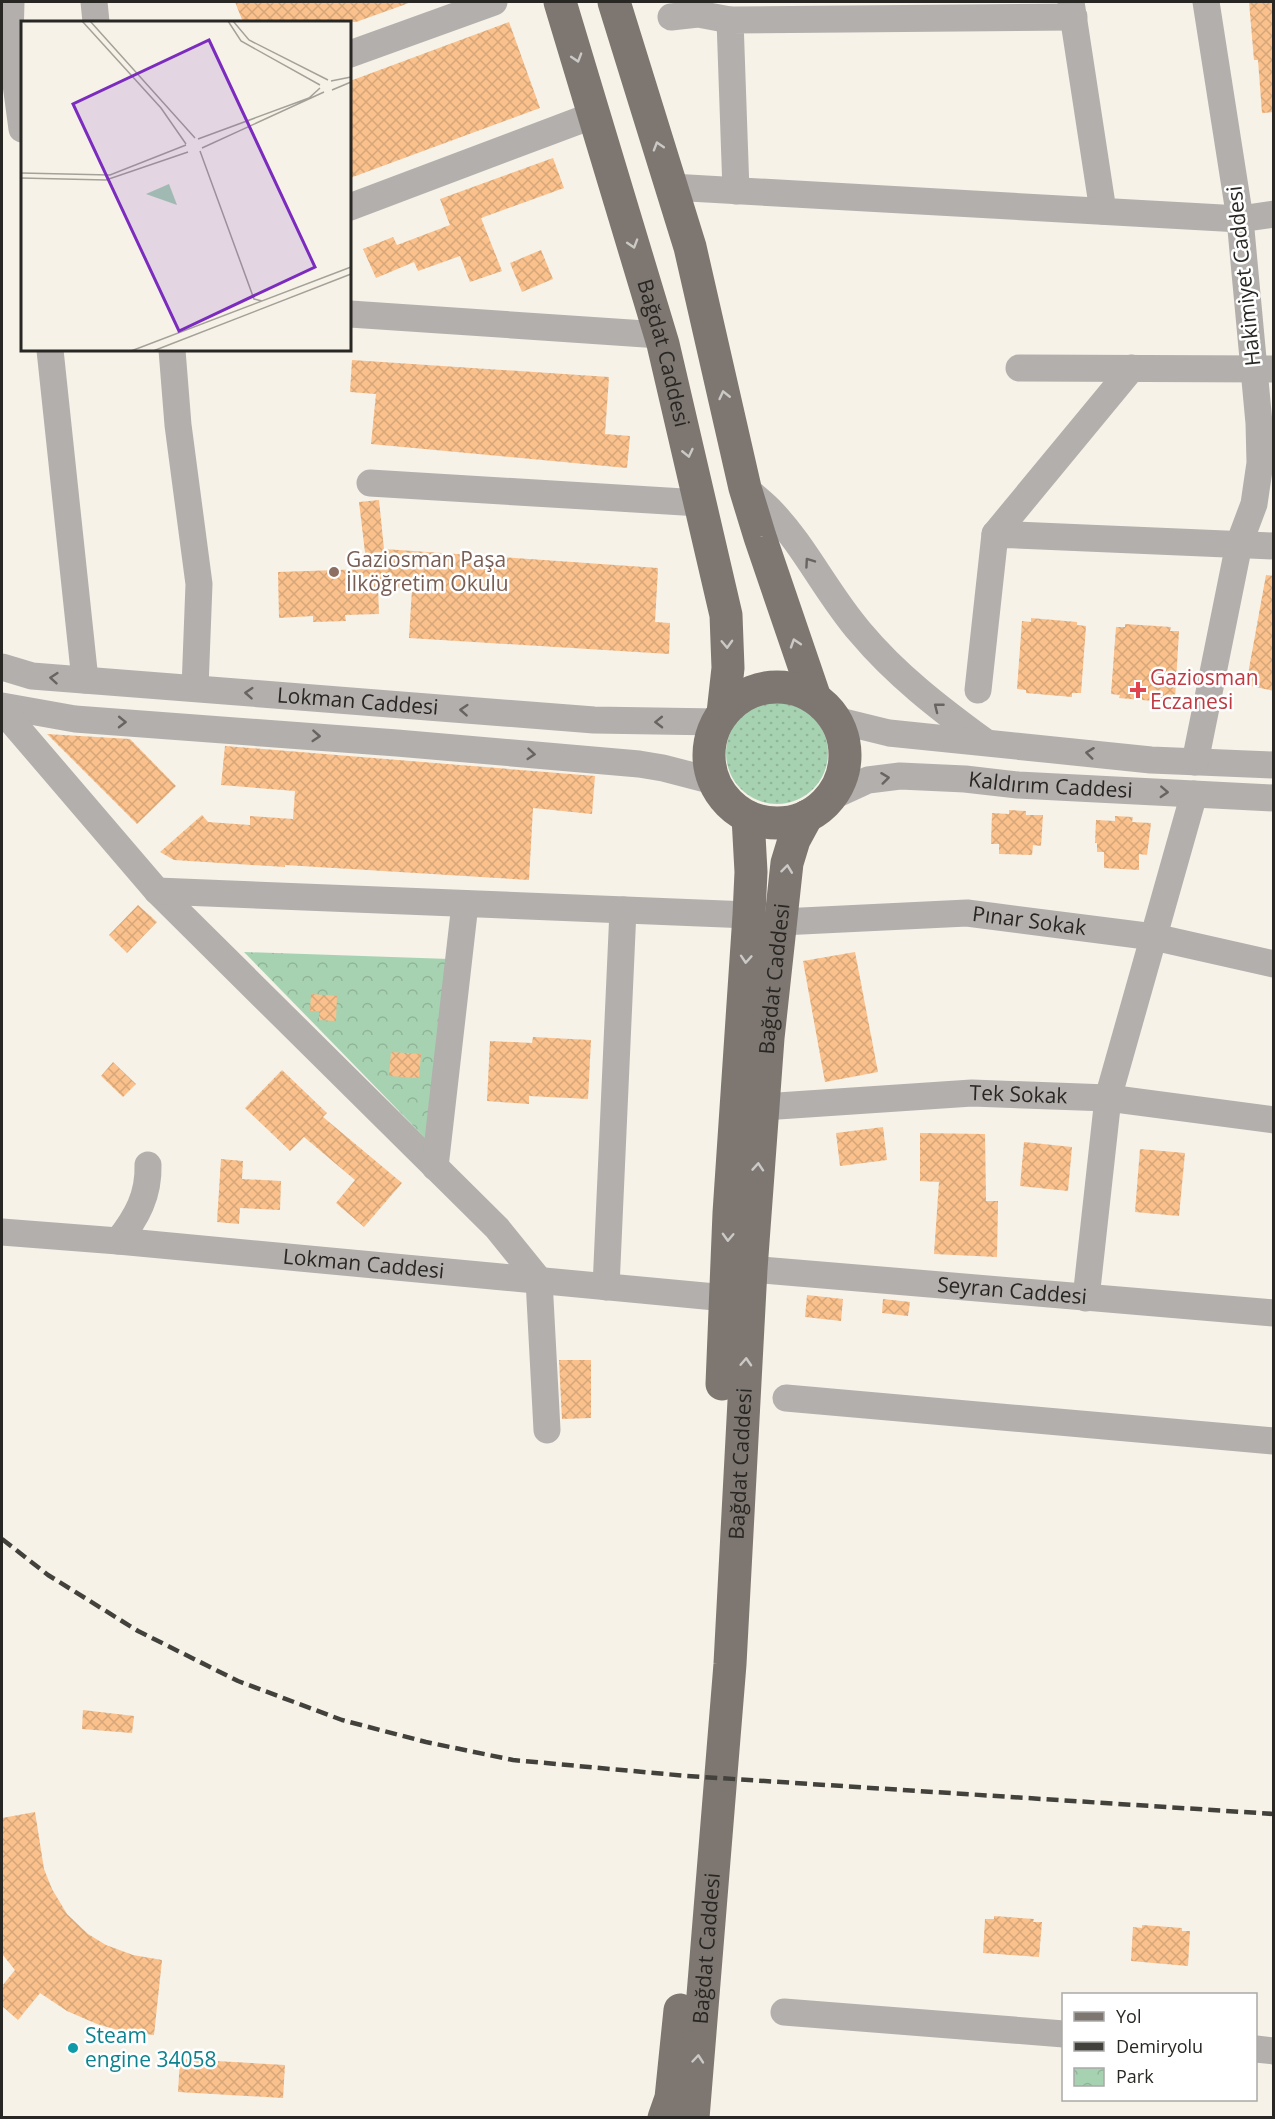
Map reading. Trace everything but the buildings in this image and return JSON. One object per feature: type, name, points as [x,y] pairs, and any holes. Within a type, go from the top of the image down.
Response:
[{"type":"main road","name":"Bağdat Caddesi","points":[[560,2],[660,335],[726,615],[728,668],[720,717]]},
{"type":"main road","points":[[614,2],[690,247],[746,488],[763,548],[825,709],[843,739],[845,759],[841,779],[819,807],[788,823],[757,821],[739,812],[723,798],[713,781],[708,751],[720,717],[729,705],[746,694],[776,687],[796,690],[825,709]]},
{"type":"main road","name":"Bağdat Caddesi","points":[[693,2118],[729,1676],[751,1269],[768,1038],[790,850],[819,807]]},
{"type":"main road","name":"Bağdat Caddesi","points":[[664,2118],[671,2098],[710,1702],[729,1213],[751,872],[748,817]]},
{"type":"street","points":[[11,2],[10,39],[21,122]]},
{"type":"street","points":[[94,2],[96,21]]},
{"type":"street","points":[[351,54],[494,2]]},
{"type":"street","name":"Hakimiyet Caddesi","points":[[1195,762],[1239,544],[1254,504],[1260,463],[1264,368],[1206,2]]},
{"type":"street","points":[[671,17],[698,14],[730,20],[893,10],[1072,9],[1103,211]]},
{"type":"street","points":[[730,20],[736,191]]},
{"type":"street","points":[[351,207],[594,115]]},
{"type":"street","points":[[671,187],[1240,219],[1274,214]]},
{"type":"street","points":[[351,314],[660,335]]},
{"type":"street","points":[[50,351],[85,680]]},
{"type":"street","points":[[172,351],[178,425],[199,584],[195,688]]},
{"type":"street","points":[[1019,368],[1264,368]]},
{"type":"street","points":[[978,690],[994,534],[1132,368]]},
{"type":"street","points":[[370,483],[700,503]]},
{"type":"street","points":[[746,488],[770,511],[833,599],[875,650],[937,707],[985,741]]},
{"type":"street","points":[[994,534],[1274,546]]},
{"type":"street","name":"Lokman Caddesi","points":[[2,667],[32,676],[594,720],[720,717]]},
{"type":"street","points":[[2,708],[157,891],[497,1228],[539,1280],[547,1430]]},
{"type":"street","name":"Lokman Caddesi","points":[[2,708],[75,719],[397,742],[622,762],[663,768],[713,781]]},
{"type":"street","name":"Kaldırım Caddesi","points":[[825,709],[889,733],[985,741],[1151,760],[1274,765]]},
{"type":"street","name":"Kaldırım Caddesi","points":[[819,807],[868,780],[900,776],[965,779],[1018,785],[1274,798]]},
{"type":"street","points":[[1086,1298],[1108,1098],[1194,794]]},
{"type":"street","points":[[157,891],[749,915]]},
{"type":"street","points":[[435,1167],[465,903]]},
{"type":"street","points":[[606,1287],[623,910]]},
{"type":"street","name":"Pınar Sokak","points":[[781,922],[967,913],[1154,936],[1274,964]]},
{"type":"street","name":"Tek Sokak","points":[[763,1107],[972,1094],[1108,1098],[1274,1120]]},
{"type":"street","points":[[118,1240],[141,1208],[147,1187],[148,1165]]},
{"type":"street","name":"Lokman Caddesi","points":[[2,1232],[118,1240],[726,1298]]},
{"type":"street","name":"Seyran Caddesi","points":[[751,1269],[1274,1313]]},
{"type":"street","points":[[786,1398],[1274,1441]]},
{"type":"street","points":[[784,2012],[1062,2034]]},
{"type":"street","points":[[1257,2049],[1274,2051]]},
{"type":"green space","points":[[777,702],[796,706],[813,717],[824,734],[828,753],[824,772],[813,789],[796,800],[777,804],[758,800],[741,789],[730,772],[726,753],[730,734],[741,717],[758,706]]},
{"type":"green space","points":[[244,952],[450,959],[437,1150]]},
{"type":"railway","points":[[2,1539],[48,1575],[138,1631],[238,1681],[342,1720],[426,1742],[513,1760],[687,1776],[1274,1814]]},
{"type":"place","name":"Gaziosman Paşa İlköğretim Okulu","points":[[334,572]]},
{"type":"place","name":"Gaziosman Eczanesi","points":[[1138,690]]},
{"type":"place","name":"Steam engine 34058","points":[[73,2048]]}]
